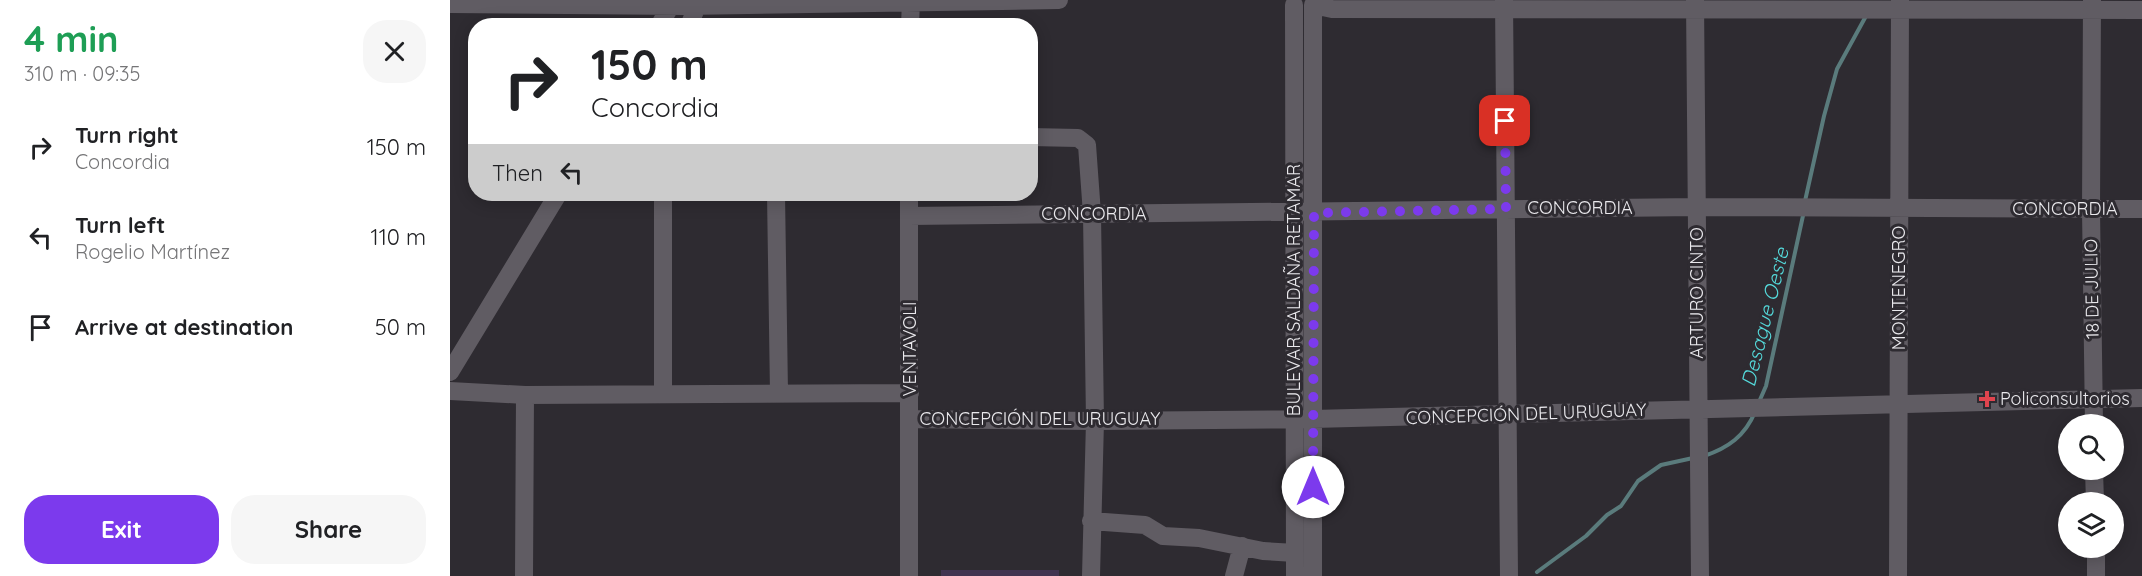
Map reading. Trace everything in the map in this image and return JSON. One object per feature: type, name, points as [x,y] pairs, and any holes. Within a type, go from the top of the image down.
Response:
[{"type":"street","points":[[450,4],[673,3],[698,6],[1059,0]]},
{"type":"street","points":[[910,18],[911,1]]},
{"type":"street","points":[[1304,2],[1332,9],[1504,5],[1695,5],[1871,9],[1900,4],[2092,5],[2142,10]]},
{"type":"street","name":"BULEVAR SALDAÑA RETAMAR","points":[[1304,2],[1314,213],[1313,576]]},
{"type":"street","name":"BULEVAR SALDAÑA RETAMAR","points":[[1295,576],[1294,213],[1304,2]]},
{"type":"street","points":[[664,18],[673,3]]},
{"type":"street","name":"MONTENEGRO","points":[[1898,576],[1900,4]]},
{"type":"street","points":[[1504,5],[1509,576]]},
{"type":"street","name":"ARTURO CINTO","points":[[1695,5],[1700,576]]},
{"type":"street","name":"18 DE JULIO","points":[[2092,5],[2091,210],[2094,414]]},
{"type":"street","points":[[693,18],[698,6]]},
{"type":"street","points":[[1038,137],[1078,138],[1087,145],[1092,214],[1095,421],[1091,576]]},
{"type":"street","points":[[450,372],[554,201]]},
{"type":"street","points":[[663,201],[663,393]]},
{"type":"street","points":[[776,201],[779,393]]},
{"type":"street","name":"VENTAVOLI","points":[[909,201],[909,576]]},
{"type":"street","name":"CONCORDIA","points":[[909,216],[1696,207],[2142,209]]},
{"type":"street","name":"CONCEPCIÓN DEL URUGUAY","points":[[450,391],[525,395],[910,393]]},
{"type":"street","points":[[524,576],[525,395]]},
{"type":"street","name":"CONCEPCIÓN DEL URUGUAY","points":[[910,419],[1313,420],[2142,398]]},
{"type":"street","points":[[1091,521],[1145,525],[1163,536],[1199,538],[1263,550],[1295,553]]},
{"type":"street","points":[[1234,576],[1242,546]]},
{"type":"street","points":[[2096,558],[2096,576]]},
{"type":"shaded area","points":[[941,570],[1059,570],[1059,576],[941,576]]},
{"type":"waterway","name":"Desague Oeste","points":[[1805,201],[1837,69],[1866,16]]},
{"type":"waterway","name":"Desague Oeste","points":[[1759,402],[1766,386],[1804,211]]},
{"type":"waterway","name":"Desague Oeste","points":[[1704,456],[1735,440],[1746,428],[1755,412]]},
{"type":"waterway","name":"Desague Oeste","points":[[1537,572],[1586,536],[1607,515],[1621,506],[1638,481],[1661,465],[1693,458]]},
{"type":"place","name":"Policonsultorios","points":[[1987,399]]},
{"type":"route","points":[[1313,487],[1314,213],[1506,209],[1505,121]]}]
